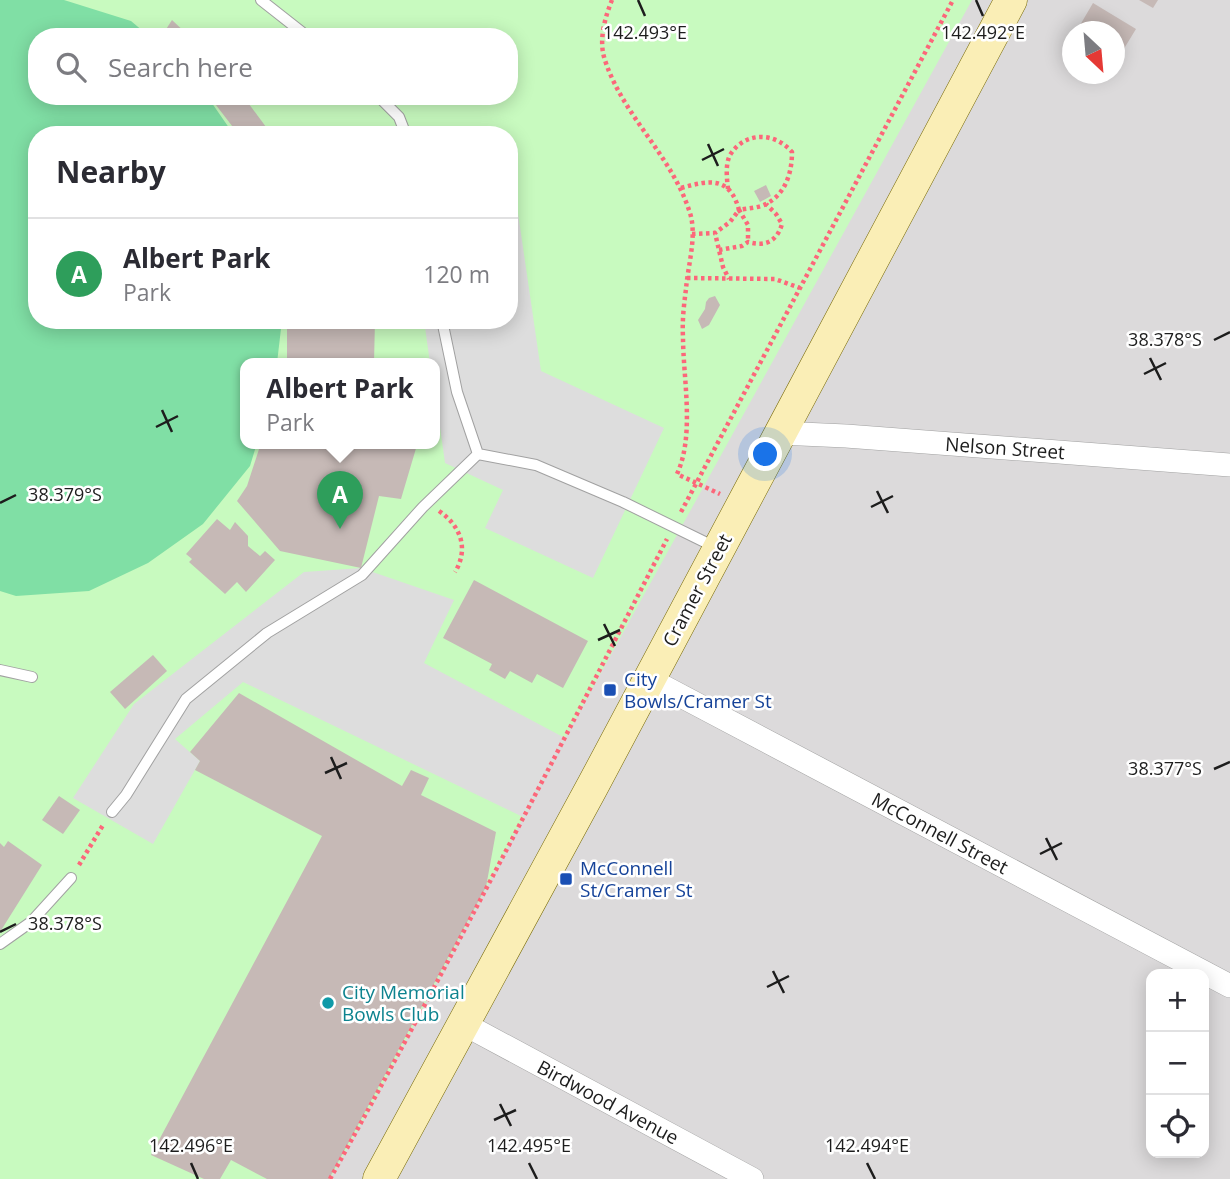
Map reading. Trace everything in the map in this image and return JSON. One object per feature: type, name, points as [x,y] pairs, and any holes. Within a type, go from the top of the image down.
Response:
[{"type":"street","name":"Cramer Street","points":[[379,1179],[1011,0]]},
{"type":"street","name":"Nelson Street","points":[[779,433],[1230,465]]},
{"type":"street","name":"McConnell Street","points":[[649,679],[1230,986]]},
{"type":"street","name":"Birdwood Avenue","points":[[464,1024],[752,1179]]},
{"type":"lane","points":[[261,0],[297,28]]},
{"type":"lane","points":[[387,105],[399,117],[402,126]]},
{"type":"lane","points":[[444,329],[457,392],[478,454]]},
{"type":"lane","points":[[111,811],[126,795],[186,699],[267,634],[362,575],[427,503],[478,454]]},
{"type":"lane","points":[[478,454],[536,465],[623,502],[719,548]]},
{"type":"lane","points":[[0,670],[32,677]]},
{"type":"lane","points":[[0,944],[31,922],[71,878]]},
{"type":"path","points":[[611,0],[604,21],[603,55],[626,107],[656,146],[681,188],[691,213],[692,234],[682,334],[686,431],[683,460],[677,474],[742,505]]},
{"type":"path","points":[[330,1179],[378,1093],[696,483],[953,0]]},
{"type":"path","points":[[692,234],[715,233],[730,222],[739,210],[766,204],[782,190],[792,170],[792,152],[783,142],[763,135],[742,142],[729,157],[726,173],[728,189]]},
{"type":"path","points":[[681,188],[704,181],[722,184],[735,197],[748,225],[748,242]]},
{"type":"path","points":[[719,250],[742,246],[748,242],[770,243],[779,235],[782,223],[766,204]]},
{"type":"path","points":[[715,233],[729,279]]},
{"type":"path","points":[[687,278],[775,279],[800,288]]},
{"type":"path","points":[[427,503],[443,513],[458,530],[463,549],[461,562],[455,572]]},
{"type":"path","points":[[71,878],[111,811]]},
{"type":"shaded area","points":[[0,0],[1230,0],[1230,1179],[0,1179]]},
{"type":"shaded area","points":[[518,213],[541,371],[664,428],[593,578],[485,528],[503,490],[445,463],[440,427],[440,358],[429,358],[425,329],[518,329]]},
{"type":"shaded area","points":[[361,568],[454,600],[424,663],[565,738],[523,817],[243,682],[175,739],[200,761],[153,844],[73,798],[134,704],[304,572]]},
{"type":"green space","points":[[0,0],[972,0],[565,738],[330,1179],[0,1179]]},
{"type":"green space","points":[[0,0],[64,0],[131,21],[139,28],[28,28],[28,105],[213,105],[228,126],[28,126],[28,329],[281,329],[278,358],[240,358],[240,449],[255,449],[250,466],[203,524],[148,563],[89,591],[16,596],[0,591]]},
{"type":"building","points":[[1139,0],[1158,0],[1153,8]]},
{"type":"building","points":[[1093,3],[1123,21],[1082,21]]},
{"type":"building","points":[[172,20],[180,28],[167,28]]},
{"type":"building","points":[[1125,22],[1136,29],[1125,47]]},
{"type":"building","points":[[216,105],[250,105],[265,126],[232,126]]},
{"type":"building","points":[[766,185],[771,196],[760,202],[754,191]]},
{"type":"building","points":[[715,296],[720,305],[709,325],[702,329],[698,320],[706,302]]},
{"type":"building","points":[[287,329],[375,329],[374,358],[287,358]]},
{"type":"building","points":[[259,449],[416,449],[401,499],[379,496],[361,568],[280,551],[237,501],[247,486]]},
{"type":"building","points":[[217,519],[230,530],[235,522],[248,536],[248,546],[260,556],[265,551],[275,560],[246,592],[237,582],[225,594],[189,562],[192,559],[186,554]]},
{"type":"building","points":[[474,580],[588,641],[563,688],[537,674],[532,683],[510,671],[505,679],[489,670],[492,664],[443,638]]},
{"type":"building","points":[[153,655],[167,671],[125,709],[110,692]]},
{"type":"building","name":"City Memorial Bowls Club","points":[[239,693],[402,786],[411,770],[429,778],[421,795],[496,832],[486,887],[329,1179],[267,1179],[231,1160],[220,1179],[204,1179],[151,1155],[322,836],[195,770],[200,761],[190,752]]},
{"type":"building","points":[[59,796],[80,810],[63,834],[42,820]]},
{"type":"building","points":[[8,841],[42,865],[0,932],[0,843],[4,847]]},
{"type":"place","name":"Albert Park","points":[[340,529]]},
{"type":"place","name":"City Bowls/Cramer St","points":[[610,690]]},
{"type":"place","name":"McConnell St/Cramer St","points":[[566,879]]},
{"type":"place","name":"City Memorial Bowls Club","points":[[328,1003]]}]
